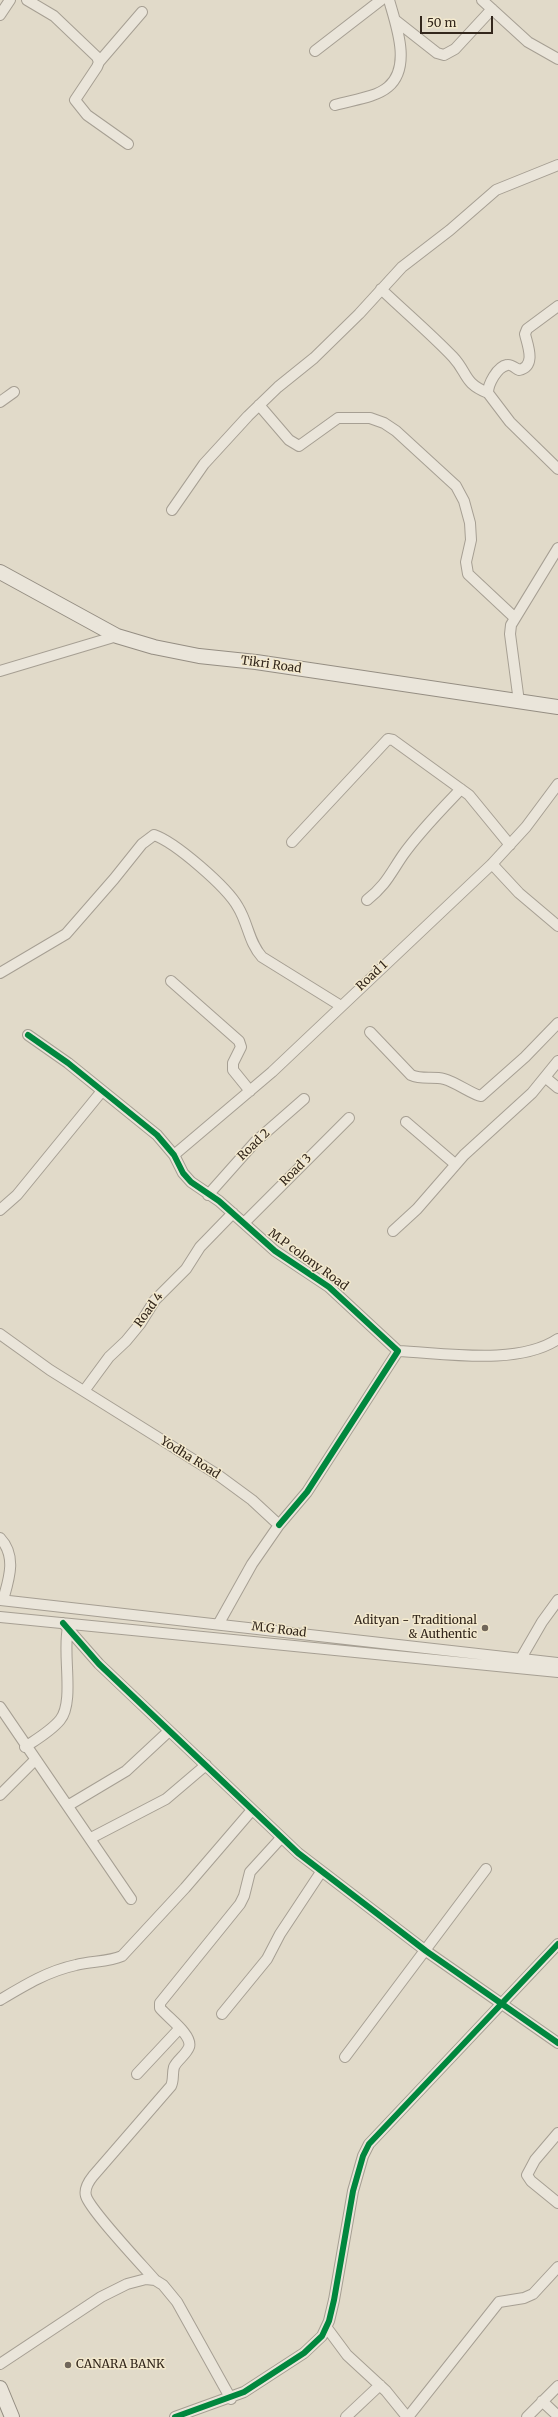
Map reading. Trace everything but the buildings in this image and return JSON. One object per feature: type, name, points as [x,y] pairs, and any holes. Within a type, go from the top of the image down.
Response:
[{"type":"street","points":[[0,15],[10,0]]},
{"type":"street","points":[[27,0],[54,16],[94,54],[99,62]]},
{"type":"street","points":[[315,51],[381,0]]},
{"type":"street","points":[[335,105],[387,88],[396,79],[400,68],[399,33],[389,0]]},
{"type":"street","points":[[482,0],[528,42],[558,59]]},
{"type":"street","points":[[395,20],[437,53],[444,55],[455,49],[492,9]]},
{"type":"street","points":[[128,144],[87,115],[75,100],[99,62],[142,12]]},
{"type":"street","points":[[172,510],[204,464],[259,405],[278,387],[314,358],[411,259],[450,230],[496,190],[558,166]]},
{"type":"street","points":[[381,289],[454,358],[469,382],[476,389],[488,393],[510,422],[558,469]]},
{"type":"street","points":[[488,393],[490,382],[506,365],[509,364],[519,370],[526,364],[531,350],[524,334],[527,329],[558,306]]},
{"type":"street","points":[[0,402],[14,392]]},
{"type":"street","points":[[259,405],[289,440],[299,446],[338,418],[376,419],[396,431],[450,480],[459,492],[470,523],[471,540],[466,562],[468,574],[515,618]]},
{"type":"street","points":[[520,702],[510,634],[515,618],[558,548]]},
{"type":"street","name":"Tikri Road","points":[[0,572],[117,636],[154,647],[199,656],[256,662],[558,707]]},
{"type":"street","points":[[0,671],[117,636]]},
{"type":"street","points":[[292,842],[388,739],[393,740],[461,789],[476,803],[510,845]]},
{"type":"street","name":"Road 1","points":[[174,1155],[207,1125],[250,1091],[492,864],[510,845],[558,784]]},
{"type":"street","points":[[367,900],[390,877],[403,855],[432,819],[461,789]]},
{"type":"street","points":[[0,973],[66,934],[142,844],[154,835],[175,848],[228,893],[239,908],[255,948],[262,957],[341,1006]]},
{"type":"street","points":[[492,864],[519,893],[558,926]]},
{"type":"street","points":[[171,981],[239,1041],[241,1047],[233,1063],[233,1070],[250,1091]]},
{"type":"street","points":[[370,1032],[411,1075],[418,1078],[443,1079],[462,1086],[476,1095],[481,1096],[525,1058],[558,1023]]},
{"type":"street","name":"M.P colony Road","points":[[28,1035],[68,1063],[157,1135],[174,1155],[183,1173],[244,1223],[275,1251],[329,1287],[398,1351]]},
{"type":"street","points":[[393,1231],[417,1209],[455,1164],[546,1078],[558,1061]]},
{"type":"street","points":[[546,1078],[558,1088]]},
{"type":"street","points":[[0,1210],[17,1195],[102,1091]]},
{"type":"street","name":"Road 2","points":[[208,1195],[256,1141],[304,1100]]},
{"type":"street","name":"Road 3","points":[[244,1223],[349,1118]]},
{"type":"street","points":[[406,1122],[455,1164]]},
{"type":"street","name":"Road 4","points":[[84,1390],[109,1357],[126,1341],[140,1324],[155,1300],[186,1269],[200,1247],[232,1213]]},
{"type":"street","name":"Yodha Road","points":[[0,1334],[38,1363],[84,1390],[218,1475],[252,1500],[279,1525]]},
{"type":"street","points":[[219,1623],[252,1564],[279,1525],[307,1492],[398,1351],[471,1355],[513,1354],[535,1350],[558,1339]]},
{"type":"street","points":[[0,1538],[8,1551],[11,1562],[11,1574],[2,1600]]},
{"type":"street","name":"M.G Road","points":[[2,1600],[219,1623],[520,1660],[558,1663]]},
{"type":"street","points":[[520,1660],[542,1622],[558,1600]]},
{"type":"street","name":"M.G Road","points":[[0,1618],[65,1626],[558,1672]]},
{"type":"street","points":[[65,1626],[99,1664],[281,1838],[321,1872],[426,1951],[558,2043]]},
{"type":"street","points":[[25,1746],[54,1726],[64,1712],[68,1682],[65,1626]]},
{"type":"street","points":[[0,1707],[25,1746],[69,1805],[131,1899]]},
{"type":"street","points":[[69,1805],[126,1771],[169,1730]]},
{"type":"street","points":[[0,1795],[35,1760]]},
{"type":"street","points":[[91,1838],[166,1798],[206,1765]]},
{"type":"street","points":[[0,2000],[47,1974],[75,1965],[116,1959],[122,1956],[185,1888],[252,1810]]},
{"type":"street","points":[[231,2398],[177,2302],[163,2285],[155,2280],[95,2210],[86,2196],[86,2190],[92,2176],[171,2086],[175,2067],[184,2056],[190,2042],[180,2028],[160,2008],[160,2003],[240,1904],[244,1896],[250,1872],[281,1838]]},
{"type":"street","points":[[346,2057],[486,1869]]},
{"type":"street","points":[[222,2014],[267,1959],[280,1934],[321,1872]]},
{"type":"street","points":[[175,2417],[231,2398],[304,2353],[317,2342],[327,2328],[353,2191],[363,2156],[369,2144],[558,1944]]},
{"type":"street","points":[[137,2074],[180,2028]]},
{"type":"street","points":[[558,2133],[535,2160],[527,2175],[531,2181],[558,2204]]},
{"type":"street","points":[[327,2328],[347,2355],[380,2385],[408,2417],[498,2302],[524,2298],[533,2294],[558,2267]]},
{"type":"street","points":[[0,2364],[102,2296],[136,2280],[155,2280]]},
{"type":"street","points":[[346,2417],[380,2385]]},
{"type":"street","points":[[527,2417],[558,2386]]},
{"type":"street","points":[[0,2388],[12,2417]]},
{"type":"street","points":[[542,2401],[558,2416]]},
{"type":"cycle path","points":[[28,1035],[68,1063],[157,1135],[174,1155],[183,1173],[191,1182],[219,1201],[275,1251],[329,1287],[398,1351],[307,1492],[279,1525]]},
{"type":"cycle path","points":[[63,1623],[99,1664],[298,1853],[426,1951],[558,2043]]},
{"type":"cycle path","points":[[175,2417],[244,2392],[304,2353],[322,2336],[329,2321],[334,2300],[353,2191],[363,2156],[369,2144],[558,1944]]},
{"type":"place","name":"Adityan - Traditional & Authentic","points":[[485,1628]]},
{"type":"place","name":"CANARA BANK","points":[[68,2365]]}]
